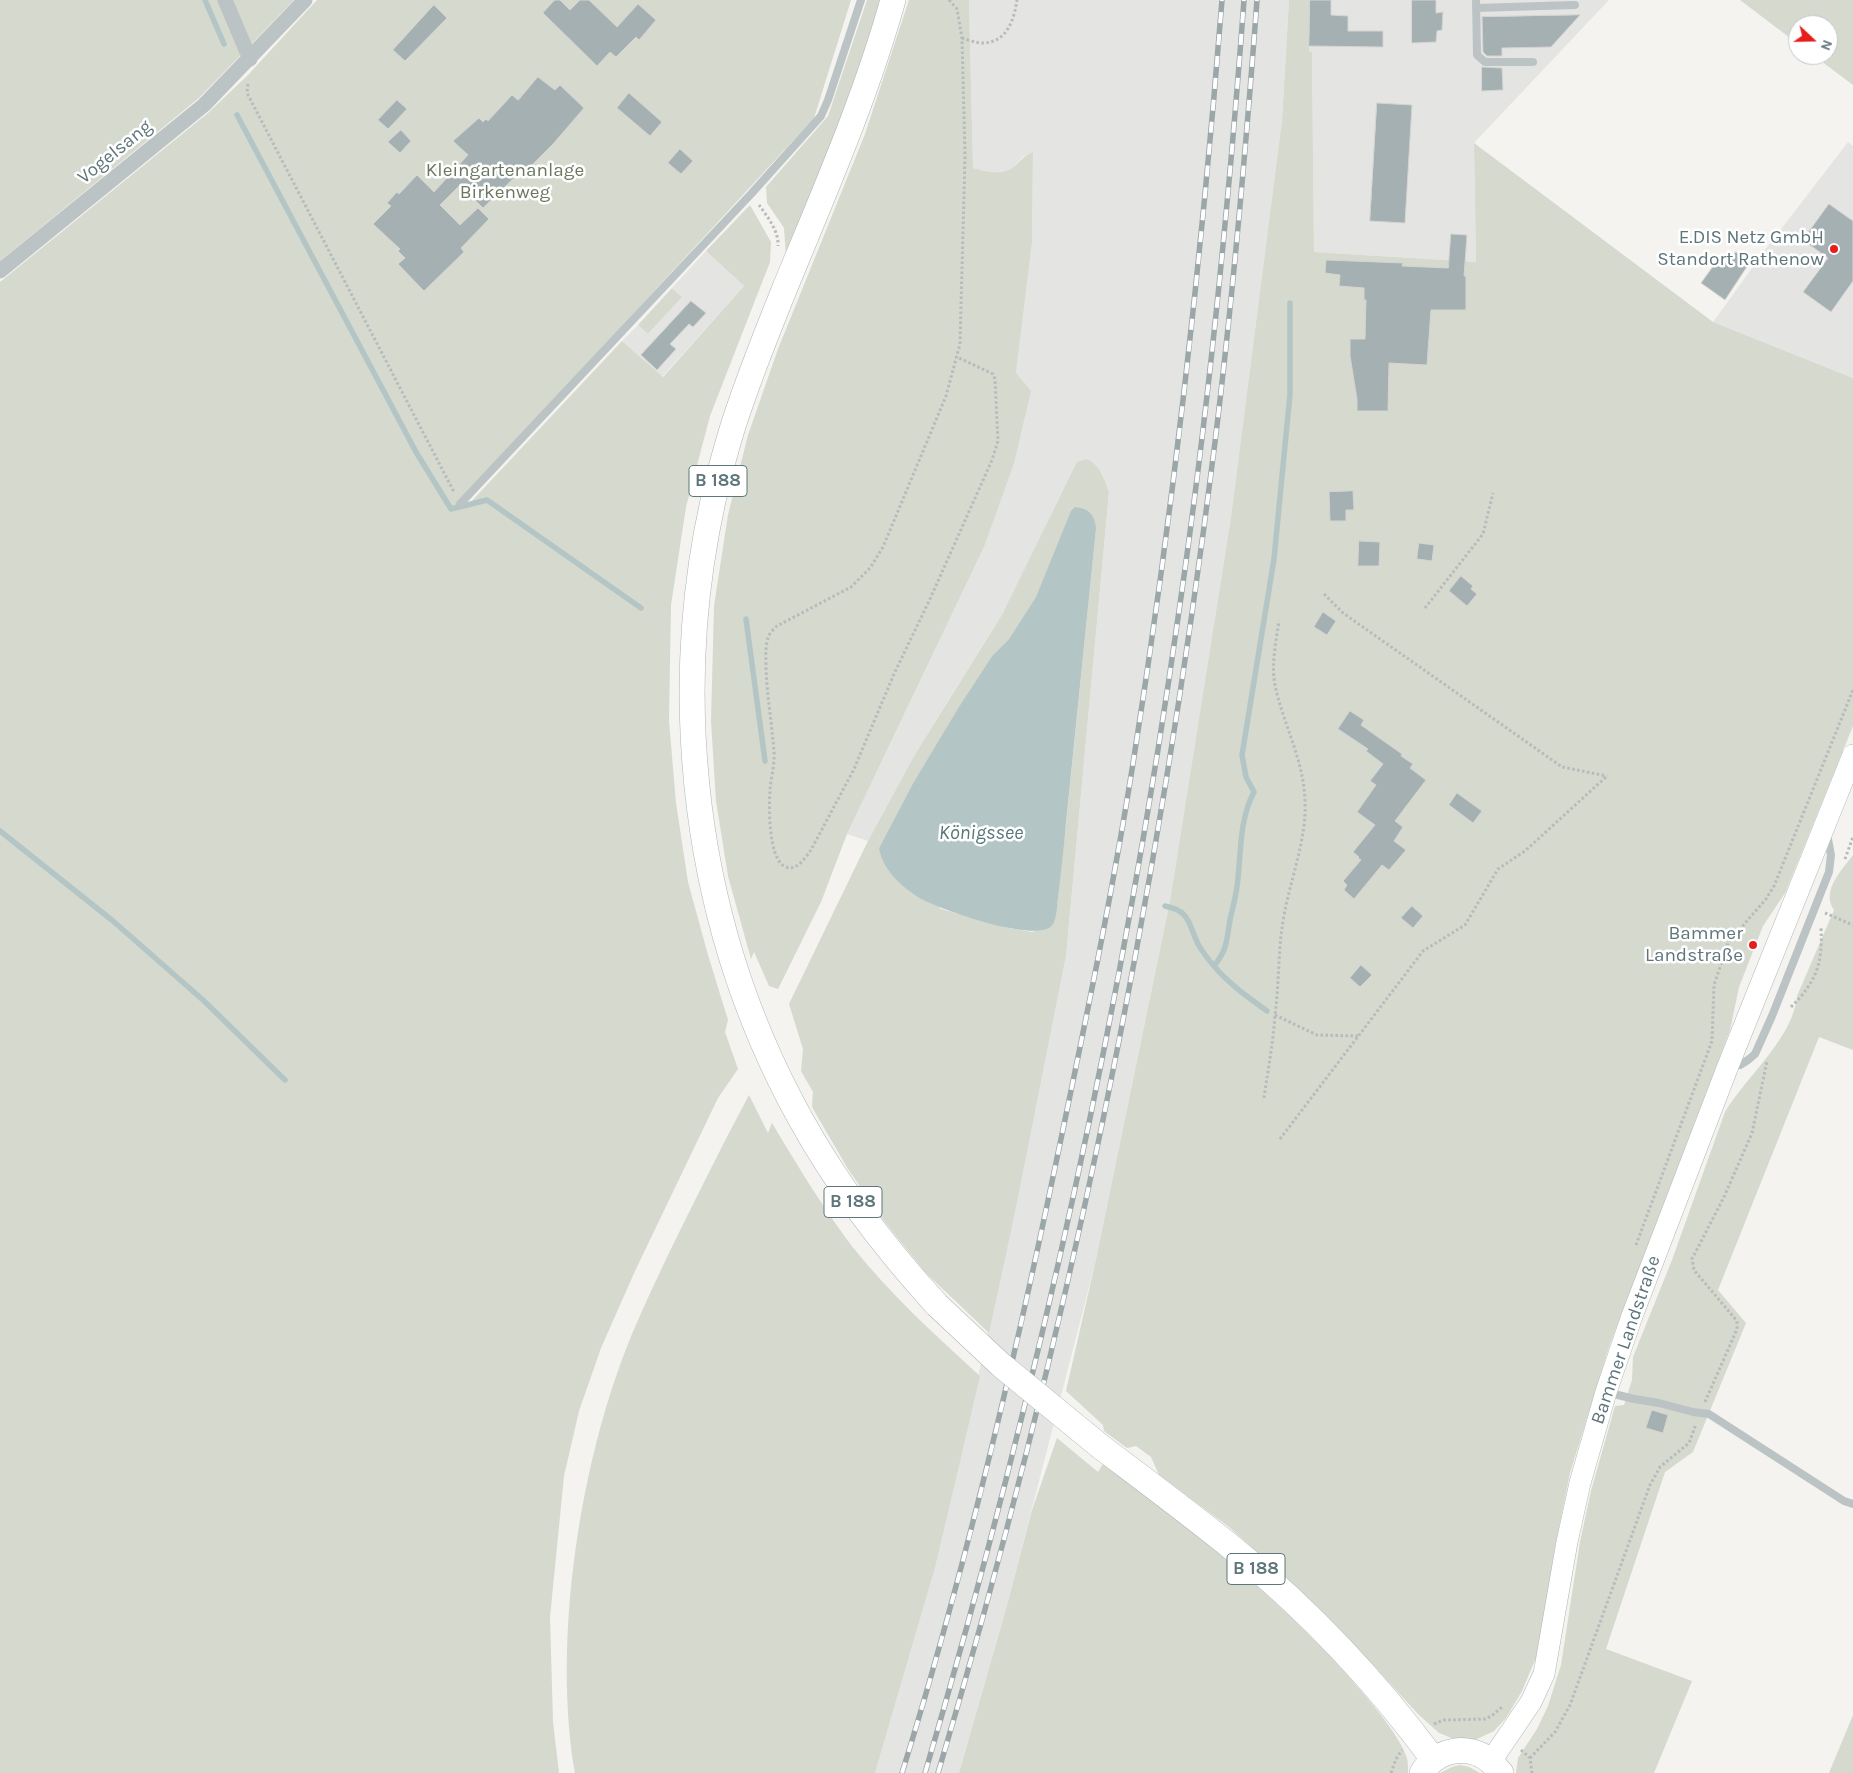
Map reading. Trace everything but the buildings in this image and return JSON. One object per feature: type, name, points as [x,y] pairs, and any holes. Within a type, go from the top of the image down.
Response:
[{"type":"main road","name":"B 188","points":[[893,0],[875,59],[856,110],[744,397],[720,475],[702,559],[696,606],[692,671],[696,784],[714,892],[741,985],[784,1088],[822,1155],[846,1192],[894,1257],[937,1305],[1001,1366],[1101,1447],[1236,1551],[1272,1582],[1350,1660],[1394,1710],[1427,1766]]},
{"type":"main road","name":"Bammer Landstraße","points":[[1496,1767],[1544,1674],[1567,1542],[1580,1483],[1606,1392],[1632,1316],[1728,1066],[1853,755]]},
{"type":"main road","points":[[1427,1766],[1447,1752],[1462,1750],[1478,1753],[1496,1767]]},
{"type":"street","points":[[225,0],[250,59]]},
{"type":"street","name":"Vogelsang","points":[[0,271],[204,105],[305,0]]},
{"type":"lane","points":[[460,504],[751,194],[821,116],[861,0]]},
{"type":"lane","points":[[1533,62],[1485,62],[1477,56],[1476,4],[1575,5]]},
{"type":"lane","points":[[1606,1392],[1634,1399],[1659,1402],[1692,1412],[1709,1414],[1844,1501],[1853,1504]]},
{"type":"path","points":[[949,0],[957,9],[962,38],[965,156],[964,256],[960,344],[946,396],[883,547],[870,568],[851,587],[777,626],[768,636],[766,650],[767,692],[774,754],[770,790],[770,819],[773,848],[780,862],[788,867],[794,867],[802,862],[811,850],[854,769],[894,674],[930,599],[992,460],[998,441],[995,380],[993,374],[957,357]]},
{"type":"path","points":[[962,38],[982,43],[998,39],[1008,31],[1014,18],[1017,0]]},
{"type":"path","points":[[250,59],[246,93],[460,504]]},
{"type":"path","points":[[1425,608],[1483,534],[1493,493]]},
{"type":"path","points":[[1280,1139],[1423,951],[1465,925],[1498,870],[1525,851],[1607,776],[1562,766],[1343,613],[1324,594]]},
{"type":"path","points":[[1264,1098],[1276,1015],[1282,928],[1296,864],[1306,804],[1305,784],[1299,760],[1282,713],[1274,682],[1279,620]]},
{"type":"path","points":[[1787,1011],[1812,983],[1818,970],[1822,946],[1821,923],[1823,913],[1853,925]]},
{"type":"path","points":[[1276,1015],[1317,1035],[1358,1036]]},
{"type":"path","points":[[1530,1758],[1555,1732],[1570,1705],[1650,1485],[1660,1467],[1689,1443],[1737,1329],[1737,1321],[1694,1270],[1692,1259],[1724,1197],[1752,1133],[1767,1058]]},
{"type":"path","points":[[1430,1727],[1444,1720],[1486,1719]]},
{"type":"path","points":[[1391,1773],[1399,1752],[1404,1748]]},
{"type":"path","points":[[1520,1749],[1530,1758],[1532,1773]]},
{"type":"shaded area","points":[[969,0],[1289,0],[1282,120],[1231,517],[1170,901],[1095,1264],[1006,1609],[959,1773],[875,1773],[935,1568],[1016,1208],[1066,956],[1109,492],[1101,472],[1003,613],[914,756],[868,841],[847,834],[984,547],[1016,373],[1032,243],[1033,153],[1022,157],[1006,173],[995,173],[973,168]]},
{"type":"shaded area","points":[[1310,0],[1609,0],[1474,143],[1476,262],[1314,252],[1312,52],[1309,51]]},
{"type":"shaded area","points":[[1848,142],[1853,146],[1853,378],[1713,322],[1765,250]]},
{"type":"shaded area","points":[[706,251],[744,286],[662,377],[622,341],[638,325],[648,334],[682,297],[672,288]]},
{"type":"green space","points":[[0,0],[294,0],[199,98],[0,261]]},
{"type":"green space","name":"Kleingartenanlage Birkenweg","points":[[317,0],[851,0],[814,118],[462,499],[468,505],[622,341],[663,377],[744,286],[706,251],[750,205],[771,242],[770,262],[710,416],[686,507],[671,605],[669,721],[676,803],[688,882],[728,1020],[725,1032],[738,1069],[718,1098],[635,1271],[601,1348],[579,1411],[564,1476],[550,1617],[553,1722],[559,1773],[0,1773],[0,282],[208,113],[248,75]]},
{"type":"green space","points":[[867,0],[880,0],[859,71],[786,257],[784,228],[767,203],[766,187],[828,116]]},
{"type":"green space","points":[[909,0],[969,0],[973,168],[996,172],[1007,171],[1033,152],[1032,243],[1016,373],[1031,391],[1014,463],[984,547],[847,834],[821,902],[778,989],[769,986],[754,952],[751,959],[728,876],[716,801],[711,721],[714,606],[728,515],[748,435],[778,349],[865,134]]},
{"type":"green space","points":[[1289,0],[1310,0],[1309,51],[1312,52],[1314,252],[1476,262],[1474,143],[1713,322],[1853,378],[1853,726],[1785,893],[1763,926],[1739,987],[1730,1030],[1609,1347],[1570,1473],[1555,1547],[1538,1653],[1522,1691],[1506,1718],[1494,1731],[1475,1740],[1454,1739],[1439,1733],[1418,1714],[1372,1664],[1288,1580],[1229,1527],[1159,1475],[1151,1457],[1136,1446],[1127,1448],[1104,1431],[1103,1425],[1066,1391],[1095,1264],[1170,901],[1231,517],[1282,120]]},
{"type":"green space","points":[[1740,0],[1853,0],[1853,85],[1826,65],[1838,65],[1838,15],[1788,15],[1788,36]]},
{"type":"green space","points":[[672,288],[682,297],[648,334],[638,325]]},
{"type":"green space","points":[[1086,459],[1095,464],[1101,472],[1109,492],[1066,956],[989,1333],[926,1273],[884,1221],[848,1169],[812,1107],[813,1092],[801,1071],[803,1049],[789,1004],[868,841],[914,756],[1003,613],[1077,462]],"holes":[[[1096,529],[1056,914],[1052,925],[1032,932],[1009,928],[941,909],[879,848],[912,785],[981,673],[992,656],[1009,639],[1036,598],[1056,551]]]},
{"type":"green space","points":[[1853,855],[1853,1050],[1819,1037],[1718,1290],[1746,1323],[1693,1452],[1665,1472],[1606,1649],[1692,1681],[1654,1773],[1516,1773],[1518,1758],[1537,1729],[1548,1706],[1561,1665],[1580,1542],[1591,1491],[1615,1406],[1624,1405],[1632,1380],[1633,1357],[1672,1260],[1725,1112],[1778,1042],[1787,1027],[1794,1011],[1797,996],[1834,910],[1830,896],[1831,888],[1838,874]]},
{"type":"green space","points":[[749,1095],[768,1133],[772,1123],[810,1185],[851,1245],[897,1297],[980,1376],[935,1568],[875,1773],[575,1773],[569,1724],[567,1671],[569,1617],[574,1562],[582,1508],[593,1455],[607,1404],[639,1318],[669,1253]]},
{"type":"green space","points":[[1057,1438],[1098,1472],[1103,1464],[1206,1543],[1272,1599],[1362,1692],[1399,1741],[1407,1760],[1408,1773],[959,1773],[1032,1510]]},
{"type":"green space","points":[[1853,1715],[1853,1773],[1829,1773]]},
{"type":"green space","points":[[1460,1765],[1480,1773],[1440,1773],[1452,1767]]},
{"type":"water","name":"Königssee","points":[[1075,507],[1088,511],[1093,516],[1096,529],[1057,911],[1053,924],[1044,930],[1029,931],[987,923],[945,909],[918,897],[888,870],[879,848],[912,785],[959,707],[992,656],[1009,639],[1036,597],[1071,511]]},
{"type":"waterway","points":[[205,0],[224,44]]},
{"type":"waterway","points":[[237,115],[416,452],[451,509],[487,500],[641,608]]},
{"type":"waterway","points":[[1214,966],[1226,944],[1237,889],[1246,812],[1254,792],[1246,777],[1242,755],[1274,559],[1290,394],[1290,303]]},
{"type":"waterway","points":[[746,619],[765,761]]},
{"type":"waterway","points":[[0,831],[113,921],[203,1000],[285,1080]]},
{"type":"waterway","points":[[1165,906],[1180,911],[1184,915],[1198,944],[1220,973],[1267,1011]]},
{"type":"railway","points":[[902,1773],[947,1621],[1006,1390],[1057,1158],[1108,907],[1148,663],[1186,379],[1222,0]]},
{"type":"railway","points":[[925,1773],[1005,1485],[1041,1339],[1105,1047],[1132,900],[1158,752],[1200,454],[1225,227],[1244,0]]},
{"type":"railway","points":[[938,1773],[985,1610],[1068,1280],[1104,1114],[1137,946],[1166,779],[1192,611],[1215,442],[1239,221],[1257,0]]},
{"type":"place","name":"E.DIS Netz GmbH Standort Rathenow","points":[[1834,249]]},
{"type":"place","name":"Bammer Landstraße","points":[[1753,945]]}]
